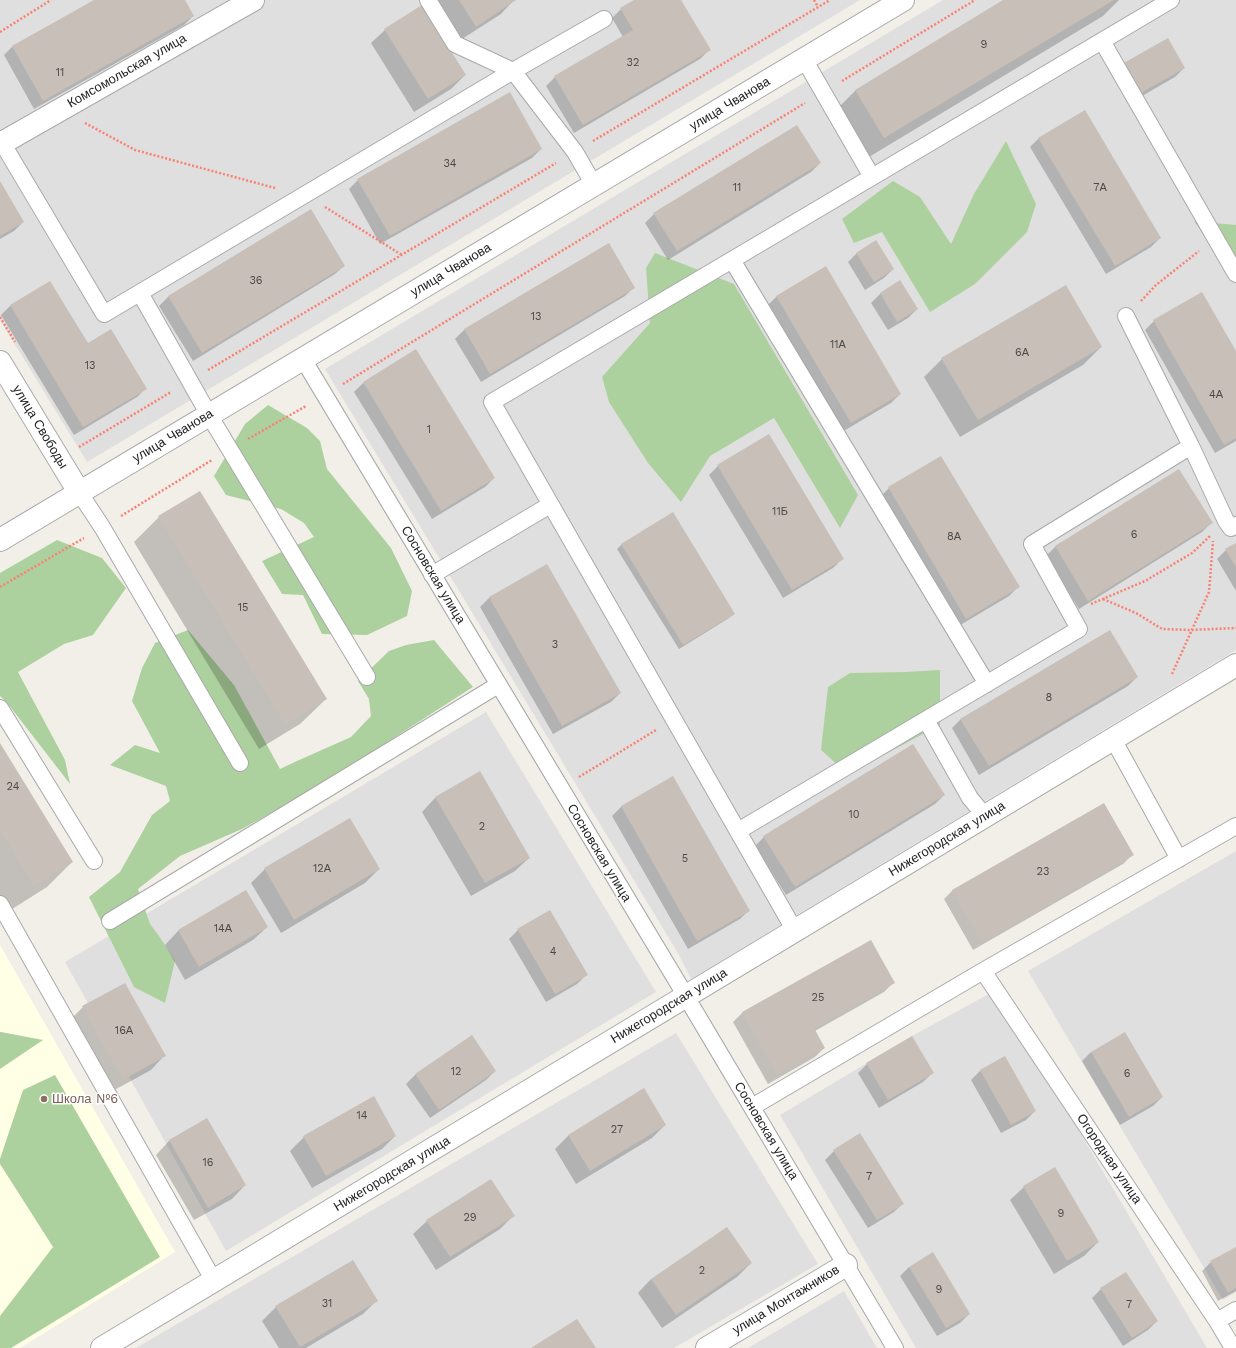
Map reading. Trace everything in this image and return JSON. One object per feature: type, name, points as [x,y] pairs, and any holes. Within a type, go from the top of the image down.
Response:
[{"type":"street","name":"Комсомольская улица","points":[[1,141],[60,110],[253,0]]},
{"type":"street","name":"улица Чванова","points":[[0,540],[903,0]]},
{"type":"street","name":"улица Свободы","points":[[0,362],[79,492]]},
{"type":"street","name":"Нижегородская улица","points":[[102,1348],[1236,665]]},
{"type":"street","name":"улица Монтажников","points":[[707,1348],[846,1265]]},
{"type":"lane","points":[[428,0],[455,44],[513,71],[575,152],[594,185]]},
{"type":"lane","points":[[795,931],[492,402],[1171,0]]},
{"type":"lane","points":[[1,141],[104,314],[513,71],[604,19]]},
{"type":"lane","points":[[1102,41],[1236,274]]},
{"type":"lane","points":[[804,59],[872,177]]},
{"type":"lane","points":[[732,260],[986,684]]},
{"type":"lane","points":[[140,293],[209,415],[368,676]]},
{"type":"lane","points":[[1126,316],[1191,446],[1226,521],[1231,528],[1236,525]]},
{"type":"lane","name":"Сосновская улица","points":[[303,359],[686,996],[894,1348]]},
{"type":"lane","points":[[738,831],[1079,629],[1032,544],[1191,446]]},
{"type":"lane","points":[[79,492],[102,527],[240,763]]},
{"type":"lane","points":[[432,575],[550,505]]},
{"type":"lane","points":[[110,921],[498,685]]},
{"type":"lane","points":[[0,708],[94,861]]},
{"type":"lane","points":[[926,720],[970,798],[985,816]]},
{"type":"lane","points":[[1113,738],[1180,859]]},
{"type":"lane","points":[[752,1107],[983,971],[1236,826]]},
{"type":"lane","points":[[0,904],[214,1281]]},
{"type":"lane","name":"Огородная улица","points":[[983,971],[1217,1321],[1233,1348]]},
{"type":"lane","points":[[1217,1321],[1236,1310]]},
{"type":"path","points":[[0,32],[51,0]]},
{"type":"path","points":[[814,0],[818,7]]},
{"type":"path","points":[[59,459],[830,0]]},
{"type":"path","points":[[0,587],[230,449],[324,396],[975,0]]},
{"type":"path","points":[[60,110],[135,150],[264,185],[306,194],[402,254]]},
{"type":"path","points":[[1126,316],[1156,285],[1216,239]]},
{"type":"path","points":[[1070,613],[1145,581],[1192,553],[1214,532],[1209,592],[1171,676]]},
{"type":"path","points":[[1102,599],[1136,613],[1162,628],[1191,630],[1236,628]]},
{"type":"path","points":[[579,777],[673,719]]},
{"type":"shaded area","points":[[0,0],[860,0],[87,462],[0,320]]},
{"type":"shaded area","points":[[943,0],[1236,0],[1236,650],[691,979],[679,955],[325,369]]},
{"type":"shaded area","points":[[486,712],[656,992],[226,1251],[65,962]]},
{"type":"shaded area","points":[[1236,851],[1236,1292],[1223,1300],[1028,971]]},
{"type":"shaded area","name":"Школа №6","points":[[0,945],[175,1252],[20,1348],[0,1348]]},
{"type":"shaded area","points":[[996,990],[1207,1348],[916,1348],[780,1115],[912,1036]]},
{"type":"shaded area","points":[[676,1033],[818,1264],[674,1348],[136,1348]]},
{"type":"shaded area","points":[[844,1291],[877,1348],[748,1348]]},
{"type":"green space","points":[[1006,141],[1036,204],[1027,232],[975,284],[930,312],[882,232],[854,243],[842,219],[893,181],[920,197],[951,244],[974,194]]},
{"type":"green space","points":[[1194,221],[1236,225],[1236,273],[1229,272]]},
{"type":"green space","points":[[655,253],[734,284],[858,495],[840,528],[774,418],[710,456],[681,502],[648,463],[609,402],[602,377],[650,323],[646,268]]},
{"type":"green space","points":[[268,405],[307,428],[320,441],[327,469],[391,548],[412,591],[407,616],[367,635],[322,634],[303,595],[282,594],[262,561],[314,537],[304,523],[281,509],[226,495],[214,476],[245,424]]},
{"type":"green space","points":[[57,540],[102,558],[126,588],[93,635],[64,644],[18,672],[65,760],[70,784],[8,704],[0,696],[0,573]]},
{"type":"green space","points":[[188,630],[234,685],[280,769],[351,737],[371,716],[369,699],[358,681],[389,651],[406,645],[434,640],[473,687],[314,789],[242,829],[180,856],[138,889],[150,924],[175,961],[165,1003],[134,987],[89,897],[120,872],[152,815],[170,801],[166,786],[110,765],[135,745],[160,753],[132,701],[142,668],[155,643]]},
{"type":"green space","points":[[940,670],[940,725],[848,774],[821,750],[828,687],[850,673]]},
{"type":"green space","points":[[1,1032],[43,1040],[0,1069]]},
{"type":"green space","name":"Школа №6","points":[[55,1075],[160,1257],[11,1348],[0,1348],[0,1316],[53,1247],[0,1164],[0,1159],[23,1090]]},
{"type":"building","points":[[94,0],[185,0],[194,16],[43,101],[12,46]]},
{"type":"building","points":[[459,0],[516,0],[476,27]]},
{"type":"building","points":[[634,0],[681,0],[711,50],[583,125],[554,76],[633,30],[620,8]]},
{"type":"building","points":[[1003,0],[1114,0],[884,138],[855,90]]},
{"type":"building","points":[[422,5],[466,75],[428,99],[384,29]]},
{"type":"building","points":[[1168,38],[1185,68],[1139,94],[1122,64]]},
{"type":"building","points":[[510,92],[542,149],[390,236],[357,179]]},
{"type":"building","points":[[1085,110],[1161,238],[1115,266],[1038,138]]},
{"type":"building","points":[[797,125],[821,163],[677,251],[653,213]]},
{"type":"building","points":[[0,181],[24,222],[0,236]]},
{"type":"building","points":[[311,209],[345,266],[202,353],[168,296]]},
{"type":"building","points":[[876,240],[894,269],[874,282],[856,253]]},
{"type":"building","points":[[609,243],[635,288],[490,374],[464,329]]},
{"type":"building","points":[[826,266],[901,394],[851,423],[776,296]]},
{"type":"building","points":[[900,280],[918,309],[897,322],[880,293]]},
{"type":"building","points":[[50,281],[88,343],[111,329],[147,389],[83,427],[10,305]]},
{"type":"building","points":[[1066,285],[1102,347],[978,420],[941,358]]},
{"type":"building","points":[[1202,292],[1236,351],[1236,438],[1224,445],[1153,320]]},
{"type":"building","points":[[416,349],[495,478],[441,511],[363,382]]},
{"type":"building","points":[[769,434],[844,559],[792,590],[717,465]]},
{"type":"building","points":[[941,456],[1020,587],[966,619],[888,487]]},
{"type":"building","points":[[1179,469],[1213,523],[1088,601],[1055,546]]},
{"type":"building","points":[[200,491],[327,699],[285,724],[158,516]]},
{"type":"building","points":[[673,512],[735,614],[683,645],[621,544]]},
{"type":"building","points":[[1236,543],[1236,567],[1225,549]]},
{"type":"building","points":[[547,564],[621,693],[562,726],[489,597]]},
{"type":"building","points":[[1110,630],[1138,677],[989,766],[960,719]]},
{"type":"building","points":[[0,743],[73,862],[34,886],[0,830]]},
{"type":"building","points":[[913,744],[945,795],[795,887],[763,836]]},
{"type":"building","points":[[480,771],[530,858],[485,883],[435,797]]},
{"type":"building","points":[[673,776],[750,911],[697,941],[621,806]]},
{"type":"building","points":[[1104,803],[1134,855],[982,942],[952,890]]},
{"type":"building","points":[[350,818],[380,869],[294,920],[264,868]]},
{"type":"building","points":[[246,890],[268,927],[199,967],[178,930]]},
{"type":"building","points":[[550,910],[588,975],[555,994],[517,929]]},
{"type":"building","points":[[871,940],[895,983],[814,1028],[825,1048],[777,1075],[742,1012]]},
{"type":"building","points":[[125,983],[166,1056],[123,1080],[82,1006]]},
{"type":"building","points":[[1125,1032],[1163,1097],[1129,1117],[1091,1052]]},
{"type":"building","points":[[472,1035],[496,1071],[439,1110],[415,1074]]},
{"type":"building","points":[[912,1036],[934,1073],[888,1100],[866,1063]]},
{"type":"building","points":[[1005,1056],[1036,1111],[1011,1125],[980,1070]]},
{"type":"building","points":[[644,1088],[666,1125],[590,1171],[568,1135]]},
{"type":"building","points":[[374,1096],[396,1136],[326,1176],[303,1136]]},
{"type":"building","points":[[207,1118],[246,1185],[208,1208],[169,1140]]},
{"type":"building","points":[[860,1133],[904,1204],[877,1220],[833,1150]]},
{"type":"building","points":[[1055,1167],[1099,1242],[1067,1261],[1023,1186]]},
{"type":"building","points":[[491,1179],[515,1216],[450,1257],[426,1220]]},
{"type":"building","points":[[727,1227],[752,1263],[676,1315],[651,1279]]},
{"type":"building","points":[[1236,1247],[1236,1288],[1228,1293],[1210,1261]]},
{"type":"building","points":[[933,1252],[970,1314],[946,1328],[909,1267]]},
{"type":"building","points":[[353,1260],[378,1301],[300,1347],[275,1306]]},
{"type":"building","points":[[1126,1272],[1158,1321],[1132,1338],[1100,1288]]},
{"type":"building","points":[[577,1319],[596,1348],[531,1348]]},
{"type":"place","name":"Школа №6","points":[[44,1099]]}]
